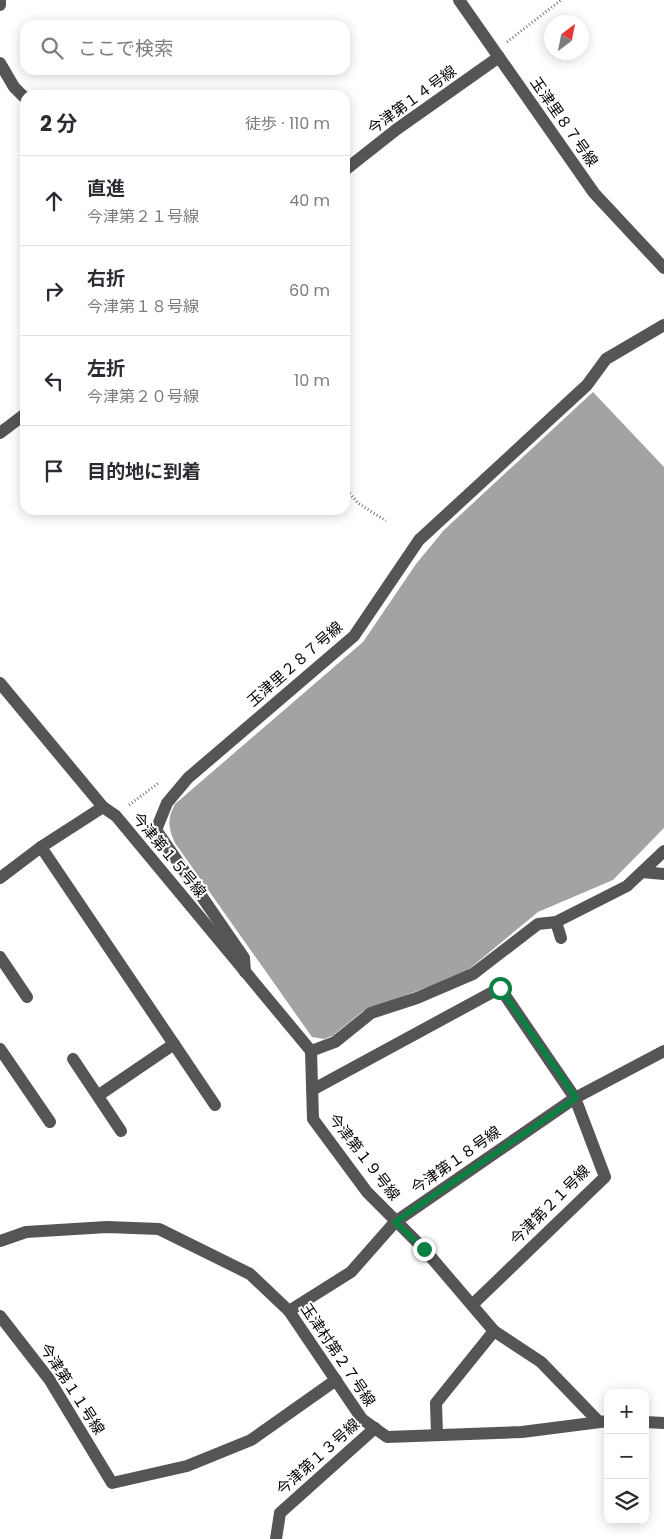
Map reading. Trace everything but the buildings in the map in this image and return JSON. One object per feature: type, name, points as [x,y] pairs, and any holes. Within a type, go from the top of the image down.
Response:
[{"type":"street","points":[[0,0],[0,5]]},
{"type":"street","name":"玉津里８７号線","points":[[459,0],[594,193],[664,268]]},
{"type":"street","name":"今津第１４号線","points":[[350,166],[397,129],[498,57]]},
{"type":"street","points":[[0,63],[14,87],[20,93]]},
{"type":"street","name":"玉津里２８７号線","points":[[245,972],[244,958],[156,830],[167,803],[188,778],[354,636],[419,540],[587,384],[606,360],[664,325]]},
{"type":"street","points":[[0,433],[20,418]]},
{"type":"street","name":"今津第１５号線","points":[[0,682],[103,806],[116,816],[311,1051]]},
{"type":"street","points":[[0,878],[41,847],[103,806]]},
{"type":"street","points":[[41,847],[215,1105]]},
{"type":"street","points":[[311,1051],[335,1042],[371,1013],[417,998],[473,974],[538,924],[556,922],[627,886],[664,851]]},
{"type":"street","points":[[642,872],[664,874]]},
{"type":"street","points":[[556,922],[561,938]]},
{"type":"street","points":[[0,957],[27,997]]},
{"type":"street","name":"今津第２１号線","points":[[312,1090],[500,988],[576,1098],[605,1177],[472,1305]]},
{"type":"street","points":[[99,1095],[174,1044]]},
{"type":"street","points":[[0,1050],[50,1122]]},
{"type":"street","name":"今津第１９号線","points":[[311,1051],[313,1119],[367,1192],[424,1249],[494,1331],[541,1362],[603,1421]]},
{"type":"street","name":"今津第１８号線","points":[[290,1311],[351,1272],[395,1222],[576,1098],[664,1051]]},
{"type":"street","points":[[73,1059],[99,1095],[121,1131]]},
{"type":"street","name":"玉津村第２７号線","points":[[0,1241],[26,1232],[107,1227],[159,1229],[250,1274],[290,1311],[362,1420],[387,1437],[522,1432],[603,1421]]},
{"type":"street","name":"今津第１１号線","points":[[0,1316],[49,1379],[112,1483],[188,1466],[251,1440],[336,1380]]},
{"type":"street","points":[[437,1435],[436,1404],[494,1331]]},
{"type":"street","points":[[649,1422],[664,1423]]},
{"type":"street","name":"今津第１３号線","points":[[276,1539],[280,1514],[374,1428]]},
{"type":"path","points":[[498,57],[503,46],[561,0]]},
{"type":"path","points":[[350,493],[358,502],[386,522]]},
{"type":"path","points":[[116,816],[169,775],[188,778]]},
{"type":"shaded area","points":[[593,392],[664,467],[664,828],[613,880],[538,912],[463,974],[363,1011],[332,1036],[324,1039],[312,1037],[175,843],[169,823],[172,809],[175,804],[363,642],[416,564],[444,530]]},
{"type":"route","points":[[424,1249],[395,1222],[576,1098],[500,988]]}]
